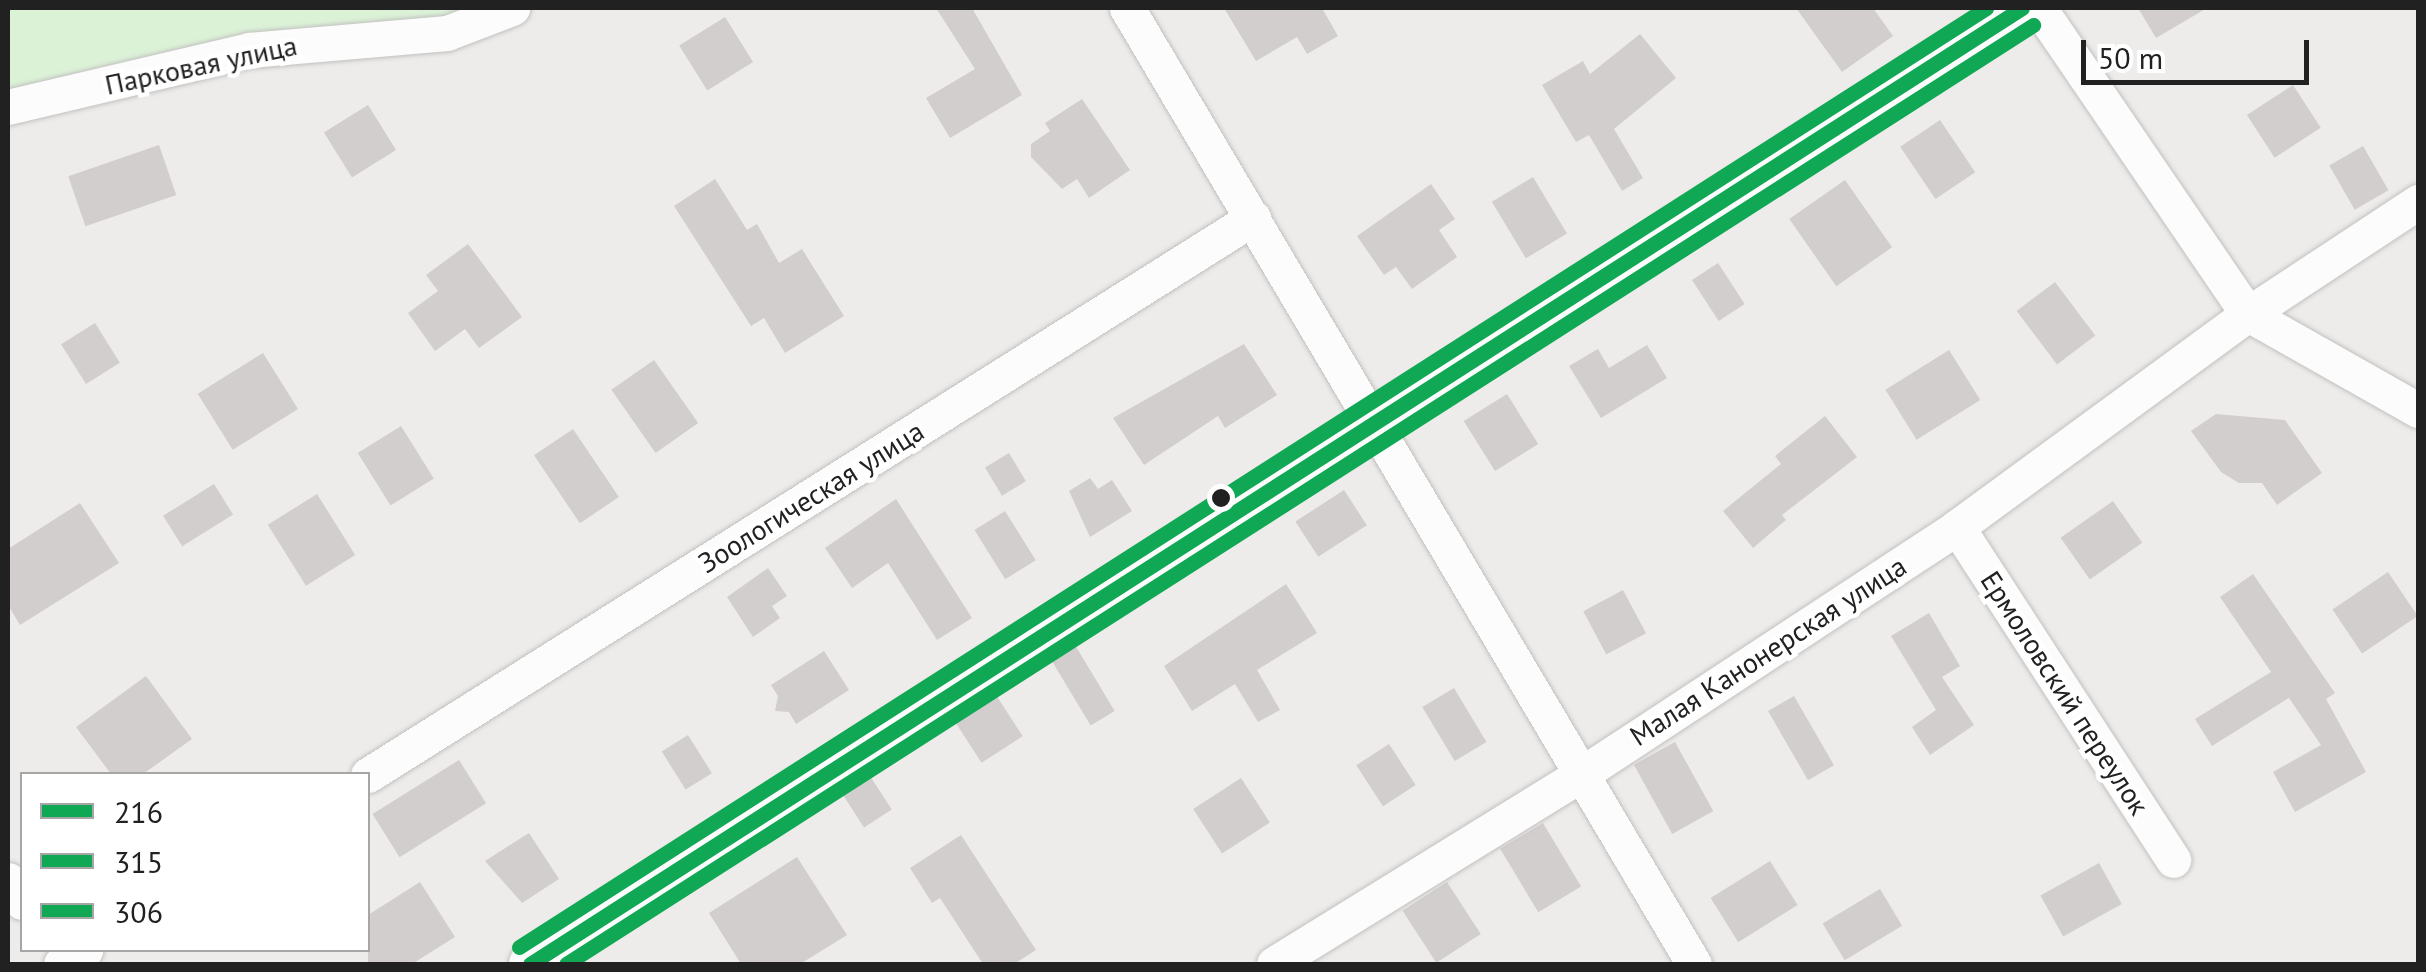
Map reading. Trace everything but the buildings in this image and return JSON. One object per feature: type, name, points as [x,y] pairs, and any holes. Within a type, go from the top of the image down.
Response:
[{"type":"street","name":"Парковая улица","points":[[8,108],[250,50],[447,33],[512,8]]},
{"type":"street","points":[[530,964],[1380,425],[2022,8]]},
{"type":"street","points":[[2039,8],[2248,314],[2418,410]]},
{"type":"street","points":[[1134,10],[1252,218],[1380,425],[1580,775],[1694,964]]},
{"type":"street","name":"Малая Канонерская улица","points":[[1274,964],[1580,775],[1956,527],[2248,314],[2418,202]]},
{"type":"street","name":"Зоологическая улица","points":[[370,775],[1252,218]]},
{"type":"street","name":"Ермоловский переулок","points":[[1956,527],[2173,860]]},
{"type":"green space","points":[[8,8],[487,8],[8,99]]},
{"type":"transit line","name":"306","points":[[519,947],[1986,8]]},
{"type":"transit line","name":"216","points":[[530,964],[2022,8]]},
{"type":"transit line","name":"315","points":[[566,964],[2033,25]]}]
